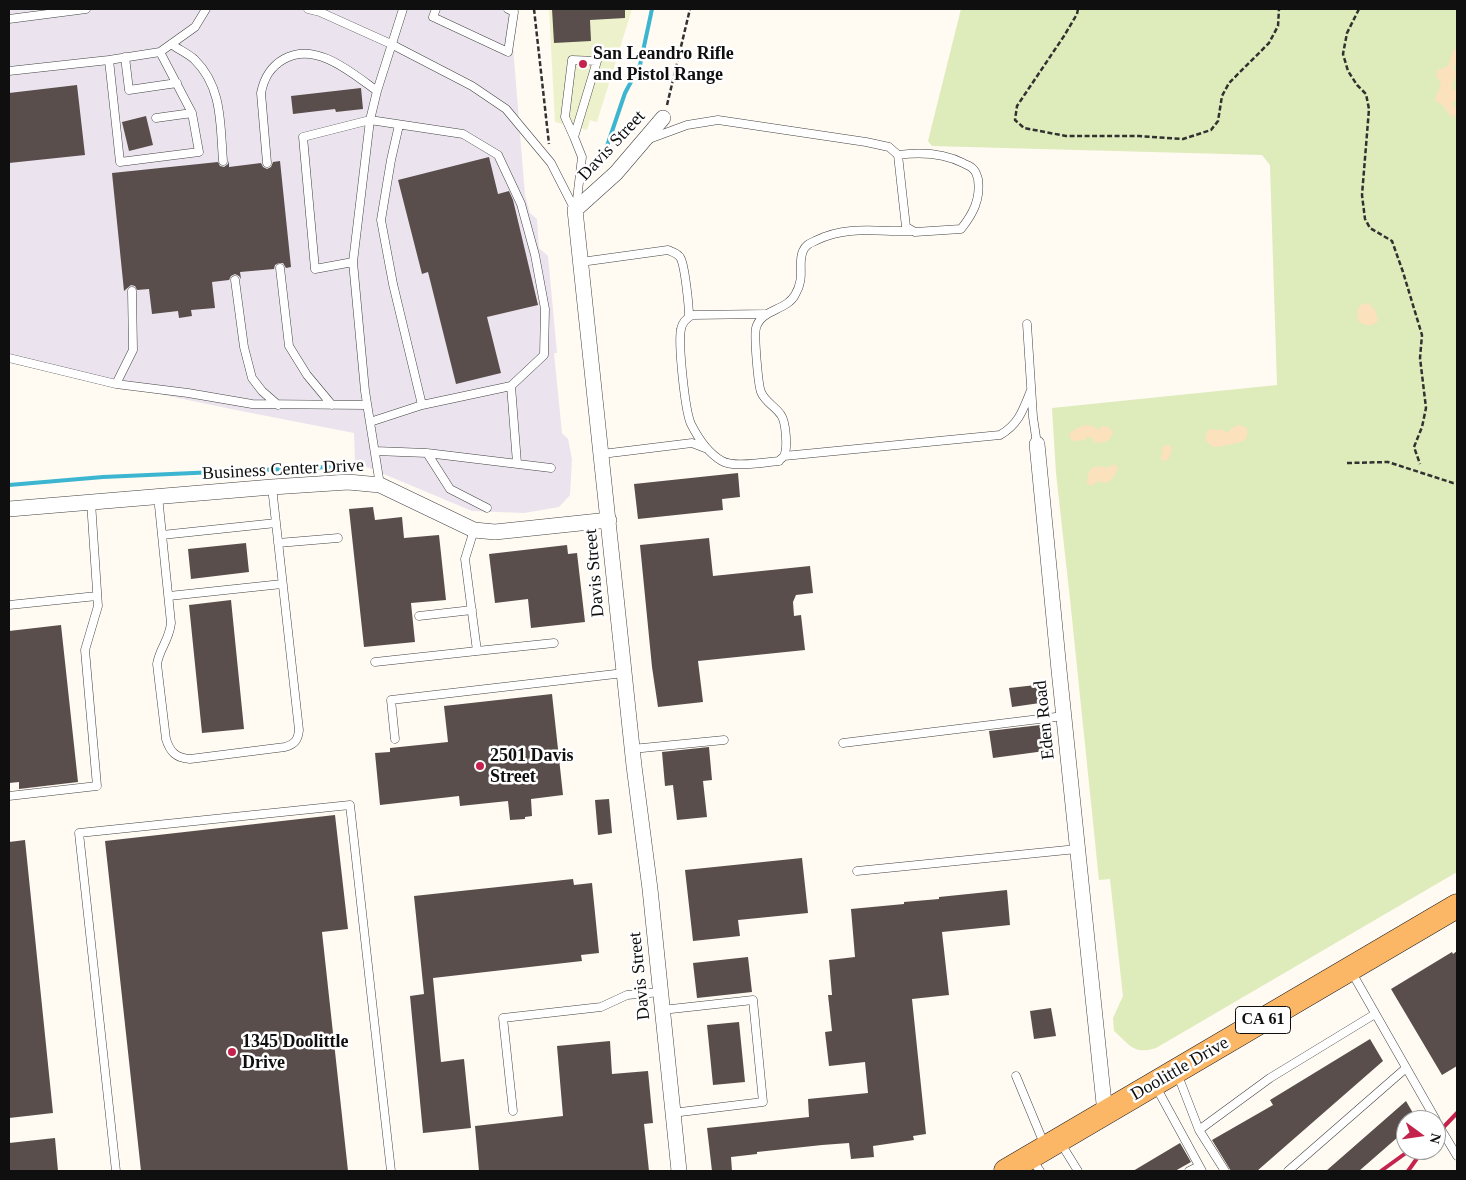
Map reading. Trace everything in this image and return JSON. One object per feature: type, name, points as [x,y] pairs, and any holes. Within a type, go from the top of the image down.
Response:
[{"type":"main road","name":"Doolittle Drive","points":[[1006,1171],[1044,1154],[1105,1112],[1457,906]]},
{"type":"street","name":"Davis Street","points":[[663,118],[616,173],[575,210],[632,749],[650,889],[679,1171]]},
{"type":"street","name":"Eden Road","points":[[1037,444],[1105,1112]]},
{"type":"street","name":"Business Center Drive","points":[[9,509],[348,482],[380,485],[474,530],[495,532],[609,520]]},
{"type":"lane","points":[[9,18],[86,9]]},
{"type":"lane","points":[[9,71],[109,60],[160,52],[195,27],[206,9]]},
{"type":"lane","points":[[308,9],[320,10],[391,44],[472,86],[506,109],[552,162],[575,210]]},
{"type":"lane","points":[[380,485],[367,405],[352,262],[370,120],[377,91],[403,9]]},
{"type":"lane","points":[[436,9],[433,17],[508,52],[514,12],[508,9]]},
{"type":"lane","points":[[171,44],[193,59],[208,76],[218,100],[223,161]]},
{"type":"lane","points":[[120,162],[199,152],[192,113],[178,83],[160,52]]},
{"type":"lane","points":[[267,163],[261,93],[263,82],[270,70],[279,62],[297,53],[321,56],[338,64],[377,91]]},
{"type":"lane","points":[[124,57],[129,90],[178,83]]},
{"type":"lane","points":[[109,60],[120,172]]},
{"type":"lane","points":[[574,137],[597,61],[572,60],[565,117],[582,157],[575,210]]},
{"type":"lane","points":[[156,118],[192,113]]},
{"type":"lane","points":[[352,262],[315,269],[303,137],[370,120],[463,134],[498,155],[520,204],[535,255],[545,309],[544,355],[510,386],[422,405],[370,422]]},
{"type":"lane","points":[[644,140],[687,125],[718,120],[889,147],[895,150],[898,155],[906,228],[911,231]]},
{"type":"lane","points":[[399,125],[381,220],[393,284],[422,405]]},
{"type":"lane","points":[[689,316],[766,314],[782,308],[794,298],[802,281],[801,256],[806,245],[832,234],[871,229],[911,231],[960,229],[977,202],[979,190],[974,169],[952,158],[935,154],[898,155]]},
{"type":"lane","points":[[581,262],[668,250],[674,252],[682,260],[689,316],[681,328],[680,348],[690,422],[707,449],[730,465],[779,461],[784,456],[787,448],[783,418],[762,392],[760,384],[755,331],[756,325],[766,314]]},
{"type":"lane","points":[[280,268],[289,346],[307,375],[332,405]]},
{"type":"lane","points":[[235,280],[244,346],[252,378],[262,391],[278,404]]},
{"type":"lane","points":[[116,384],[133,350],[132,291]]},
{"type":"lane","name":"Eden Road","points":[[1027,324],[1037,444]]},
{"type":"lane","points":[[9,358],[116,384],[188,393],[252,404],[367,405]]},
{"type":"lane","points":[[510,386],[517,463]]},
{"type":"lane","points":[[784,456],[1000,435],[1010,429],[1018,420],[1031,390]]},
{"type":"lane","points":[[602,454],[692,444],[707,449]]},
{"type":"lane","points":[[375,451],[427,453],[551,468]]},
{"type":"lane","points":[[427,453],[450,489],[487,508]]},
{"type":"lane","points":[[158,496],[171,623],[170,635],[159,655],[157,664],[166,739],[168,748],[174,755],[190,758],[285,747],[292,745],[298,739],[299,730],[272,487]]},
{"type":"lane","points":[[9,796],[97,786],[84,650],[98,606],[91,502]]},
{"type":"lane","points":[[162,535],[276,522]]},
{"type":"lane","points":[[474,530],[466,559],[476,651]]},
{"type":"lane","points":[[278,543],[338,538]]},
{"type":"lane","points":[[168,593],[282,584]]},
{"type":"lane","points":[[9,606],[97,596]]},
{"type":"lane","points":[[419,616],[472,610]]},
{"type":"lane","points":[[375,662],[554,643]]},
{"type":"lane","points":[[395,740],[391,700],[624,673]]},
{"type":"lane","points":[[842,743],[1064,716]]},
{"type":"lane","points":[[632,749],[724,740]]},
{"type":"lane","points":[[116,1171],[79,833],[350,805],[391,1171]]},
{"type":"lane","points":[[857,871],[1077,849]]},
{"type":"lane","points":[[1350,969],[1430,1110]]},
{"type":"lane","points":[[513,1111],[503,1018],[601,1007],[627,996],[660,992]]},
{"type":"lane","points":[[662,1010],[753,1000],[763,1102],[672,1113]]},
{"type":"lane","points":[[1199,1130],[1270,1078],[1374,1014]]},
{"type":"lane","points":[[1288,1171],[1406,1068]]},
{"type":"lane","points":[[1176,1071],[1199,1130],[1225,1171]]},
{"type":"lane","points":[[1016,1076],[1044,1154],[1078,1171]]},
{"type":"lane","points":[[1154,1084],[1200,1168],[1190,1171]]},
{"type":"lane","points":[[1446,1137],[1457,1156]]},
{"type":"path","points":[[534,9],[552,162]]},
{"type":"path","name":"Davis Street","points":[[663,118],[690,9]]},
{"type":"path","points":[[1078,9],[1064,36],[1017,106],[1015,120],[1024,128],[1066,136],[1139,136],[1183,139],[1211,130],[1218,121],[1222,96],[1228,83],[1269,43],[1278,26],[1279,9]]},
{"type":"path","points":[[1359,9],[1347,33],[1343,54],[1348,71],[1357,85],[1366,94],[1369,109],[1362,195],[1365,219],[1370,228],[1392,242],[1422,335],[1420,358],[1426,408],[1422,427],[1414,446],[1420,464]]},
{"type":"path","points":[[1347,463],[1388,462],[1453,483],[1457,482]]},
{"type":"shaded area","points":[[9,9],[510,9],[525,195],[530,213],[537,219],[539,248],[548,256],[557,353],[554,353],[562,433],[568,439],[572,459],[570,495],[559,507],[524,513],[472,511],[355,462],[354,433],[9,363]]},
{"type":"green space","name":"San Leandro Rifle and Pistol Range","points":[[549,9],[632,9],[597,122],[590,120],[587,130],[555,122]]},
{"type":"green space","points":[[961,9],[1457,9],[1457,872],[1156,1048],[1148,1050],[1132,1047],[1114,1031],[1113,1018],[1123,996],[1110,879],[1099,880],[1056,473],[1052,408],[1277,385],[1270,165],[1262,155],[932,146],[928,141]]},
{"type":"sand","points":[[1457,48],[1457,61],[1454,67],[1456,75],[1452,86],[1457,91],[1457,100],[1452,104],[1457,109],[1457,114],[1453,117],[1435,99],[1441,84],[1436,75],[1438,70],[1448,66],[1453,51]]},
{"type":"sand","points":[[1367,303],[1377,315],[1378,321],[1373,325],[1366,325],[1359,322],[1358,319],[1359,307]]},
{"type":"sand","points":[[1087,425],[1099,430],[1102,426],[1109,427],[1113,433],[1112,436],[1107,441],[1098,443],[1094,442],[1092,438],[1087,437],[1085,440],[1072,441],[1069,434],[1077,428]]},
{"type":"sand","points":[[1239,425],[1247,428],[1247,436],[1243,441],[1213,447],[1205,440],[1210,429],[1223,430],[1227,433]]},
{"type":"sand","points":[[1165,445],[1169,445],[1172,449],[1169,458],[1165,461],[1161,460],[1161,454],[1164,453],[1161,450]]},
{"type":"sand","points":[[1114,464],[1118,468],[1113,478],[1106,483],[1098,481],[1092,485],[1087,484],[1088,474],[1092,468],[1107,468]]},
{"type":"building","points":[[552,9],[625,9],[625,18],[590,20],[591,41],[554,43]]},
{"type":"building","points":[[77,85],[85,155],[9,163],[9,93]]},
{"type":"building","points":[[361,88],[363,109],[336,112],[335,109],[293,114],[291,96]]},
{"type":"building","points":[[146,116],[153,145],[129,151],[122,122]]},
{"type":"building","points":[[489,157],[498,194],[509,191],[513,200],[538,305],[487,317],[501,373],[456,384],[428,272],[422,274],[398,180]]},
{"type":"building","points":[[229,161],[229,167],[261,163],[267,169],[271,167],[273,162],[280,161],[291,267],[286,268],[283,263],[279,263],[275,265],[274,269],[240,272],[241,279],[235,274],[229,280],[212,282],[215,308],[191,310],[192,316],[179,318],[178,311],[152,314],[149,289],[137,290],[135,286],[131,285],[124,291],[112,173],[218,162],[220,166],[224,167]]},
{"type":"building","points":[[738,473],[740,497],[722,499],[723,510],[638,519],[634,484]]},
{"type":"building","points":[[373,507],[375,520],[402,517],[404,538],[439,535],[446,600],[411,603],[415,642],[364,647],[349,509]]},
{"type":"building","points":[[709,538],[713,576],[810,566],[813,593],[796,595],[793,602],[794,616],[801,615],[805,650],[698,661],[703,702],[658,707],[652,667],[640,545]]},
{"type":"building","points":[[246,543],[249,572],[191,579],[188,549]]},
{"type":"building","points":[[567,545],[568,554],[577,553],[585,622],[531,628],[528,599],[495,603],[489,554]]},
{"type":"building","points":[[231,600],[244,729],[202,733],[189,605]]},
{"type":"building","points":[[61,625],[78,782],[19,789],[19,782],[9,783],[9,631]]},
{"type":"building","points":[[1045,684],[1047,702],[1012,707],[1009,688]]},
{"type":"building","name":"2501 Davis Street","points":[[552,694],[563,795],[531,799],[532,816],[525,817],[525,819],[510,820],[508,801],[460,806],[459,796],[380,805],[375,753],[390,752],[390,748],[448,742],[444,706]]},
{"type":"building","points":[[1049,724],[1052,750],[993,758],[989,731]]},
{"type":"building","points":[[709,747],[712,780],[703,781],[707,817],[677,820],[673,785],[665,786],[662,752]]},
{"type":"building","points":[[609,799],[612,833],[598,835],[595,800]]},
{"type":"building","name":"1345 Doolittle Drive","points":[[335,815],[348,929],[322,932],[348,1171],[141,1171],[105,841]]},
{"type":"building","points":[[25,840],[53,1113],[9,1118],[9,842]]},
{"type":"building","points":[[802,858],[808,913],[738,920],[740,936],[693,941],[685,870]]},
{"type":"building","points":[[573,879],[574,885],[592,883],[599,953],[581,955],[582,961],[433,978],[441,1062],[464,1059],[471,1128],[423,1133],[410,996],[424,994],[414,896]]},
{"type":"building","points":[[1007,890],[1010,925],[942,932],[949,995],[912,999],[926,1134],[913,1136],[914,1140],[873,1146],[874,1157],[851,1159],[849,1143],[822,1145],[757,1152],[757,1154],[731,1157],[732,1171],[712,1171],[707,1128],[809,1117],[808,1099],[868,1093],[865,1062],[829,1066],[825,1032],[832,1031],[828,995],[832,995],[829,960],[855,957],[851,909]]},
{"type":"building","points":[[1457,951],[1457,1066],[1442,1075],[1391,989],[1452,952],[1453,954]]},
{"type":"building","points":[[748,957],[752,992],[697,998],[693,963]]},
{"type":"building","points":[[1051,1008],[1056,1036],[1034,1039],[1030,1011]]},
{"type":"building","points":[[739,1022],[745,1082],[713,1085],[707,1025]]},
{"type":"building","points":[[1370,1039],[1383,1061],[1257,1171],[1231,1171],[1212,1140],[1273,1105],[1270,1100]]},
{"type":"building","points":[[610,1041],[612,1074],[648,1071],[653,1123],[644,1124],[649,1171],[479,1171],[475,1126],[563,1116],[557,1046]]},
{"type":"building","points":[[1406,1101],[1411,1110],[1396,1110],[1396,1139],[1359,1171],[1326,1171]]},
{"type":"building","points":[[55,1138],[58,1171],[9,1171],[9,1143]]},
{"type":"building","points":[[1180,1143],[1191,1162],[1175,1171],[1133,1171]]},
{"type":"waterway","points":[[606,149],[625,93],[640,65],[652,9]]},
{"type":"waterway","points":[[9,485],[103,477],[329,467]]},
{"type":"railway","points":[[1446,1125],[1457,1113]]},
{"type":"railway","points":[[1381,1171],[1396,1160]]},
{"type":"railway","points":[[1408,1171],[1416,1160]]},
{"type":"place","name":"San Leandro Rifle and Pistol Range","points":[[583,64]]},
{"type":"place","name":"2501 Davis Street","points":[[480,766]]},
{"type":"place","name":"1345 Doolittle Drive","points":[[232,1052]]}]
